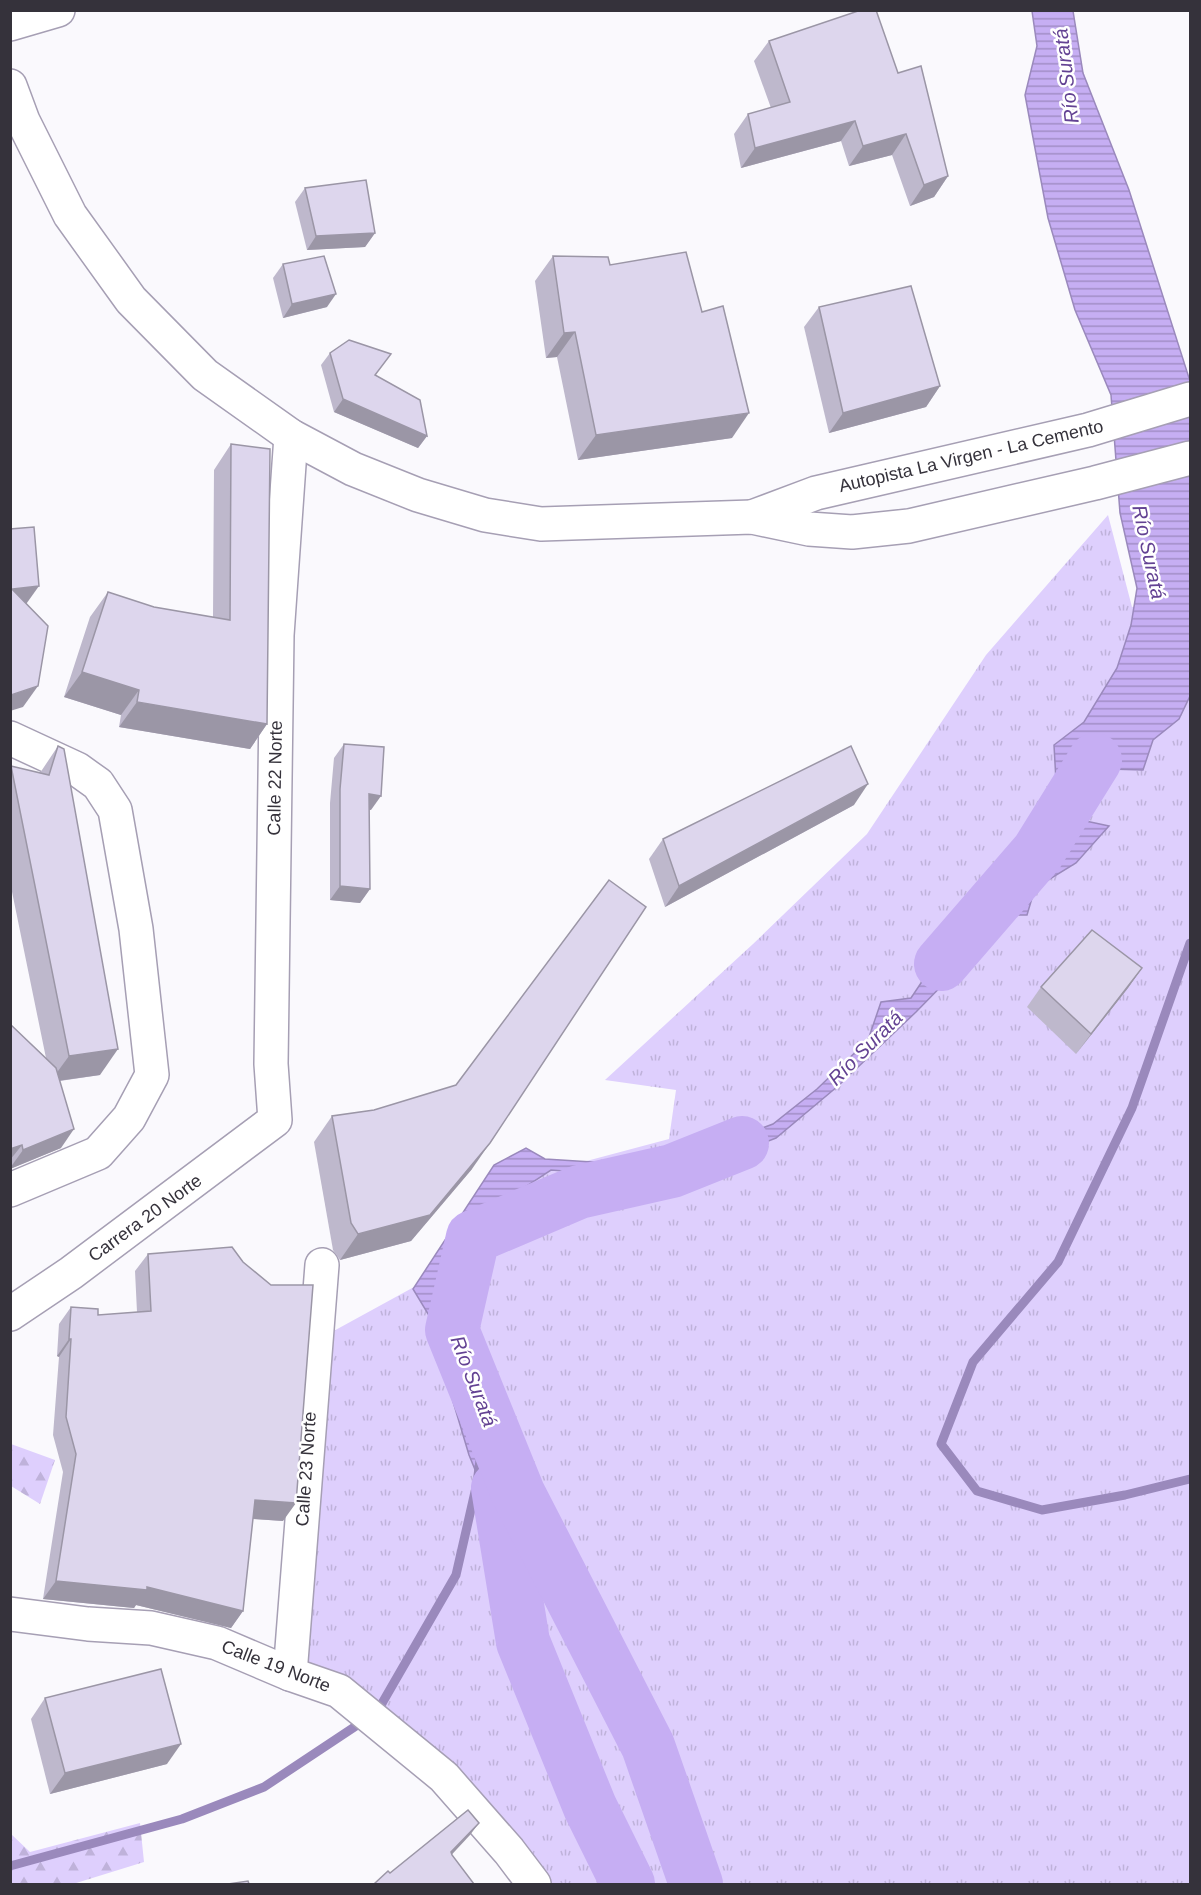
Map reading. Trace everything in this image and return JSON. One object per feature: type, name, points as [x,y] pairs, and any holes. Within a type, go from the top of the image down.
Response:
[{"type":"street","points":[[10,24],[58,10]]},
{"type":"street","name":"Autopista La Virgen - La Cemento","points":[[10,86],[23,121],[70,215],[131,300],[205,375],[291,436],[353,470],[418,495],[485,514],[541,524],[752,517],[809,529],[852,532],[909,526],[1191,458]]},
{"type":"street","name":"Autopista La Virgen - La Cemento","points":[[752,517],[816,493],[1088,430],[1191,399]]},
{"type":"street","name":"Calle 22 Norte","points":[[275,1120],[272,1064],[277,635],[291,436]]},
{"type":"street","points":[[10,738],[76,769],[98,784],[115,810],[136,929],[152,1075],[129,1118],[98,1153],[10,1190]]},
{"type":"street","name":"Carrera 20 Norte","points":[[11,1313],[80,1266],[275,1120]]},
{"type":"street","name":"Calle 23 Norte","points":[[290,1674],[322,1265]]},
{"type":"street","points":[[10,1322],[11,1313]]},
{"type":"street","name":"Calle 19 Norte","points":[[10,1614],[88,1624],[151,1628],[218,1643],[290,1674],[339,1691],[444,1778],[509,1851],[534,1884]]},
{"type":"green space","points":[[1108,515],[1132,607],[1190,596],[1190,1884],[534,1884],[509,1851],[299,1668],[330,1333],[414,1287],[534,1175],[669,1139],[676,1090],[605,1080],[753,944],[867,834],[986,655]]},
{"type":"green space","points":[[11,1444],[55,1460],[40,1504],[11,1486]]},
{"type":"green space","points":[[140,1823],[144,1862],[73,1884],[11,1884],[11,1834],[30,1852]]},
{"type":"water","points":[[1032,11],[1073,11],[1083,73],[1129,190],[1190,381],[1190,696],[1179,719],[1153,740],[1143,770],[1109,769],[1081,820],[1109,826],[1076,863],[1035,888],[1027,915],[1011,915],[916,1012],[838,1086],[776,1138],[705,1166],[659,1173],[603,1174],[551,1170],[516,1193],[453,1259],[446,1295],[453,1337],[466,1384],[473,1435],[491,1471],[513,1474],[536,1504],[534,1542],[616,1696],[682,1884],[669,1884],[606,1688],[553,1603],[514,1526],[492,1511],[469,1455],[452,1398],[439,1332],[413,1289],[494,1165],[526,1148],[545,1159],[624,1164],[690,1155],[773,1124],[817,1089],[868,1040],[881,1002],[911,998],[935,962],[980,910],[1012,904],[1019,877],[1056,835],[1054,745],[1084,722],[1117,668],[1131,625],[1137,588],[1120,513],[1111,395],[1075,310],[1048,218],[1025,95],[1037,46]]},
{"type":"building","points":[[861,10],[876,10],[898,73],[921,66],[948,176],[924,185],[906,134],[863,146],[855,121],[755,148],[748,114],[790,102],[769,41]]},
{"type":"building","points":[[366,180],[375,233],[316,236],[305,188]]},
{"type":"building","points":[[686,252],[702,312],[723,306],[749,413],[596,435],[575,332],[564,333],[553,256],[608,257],[610,265]]},
{"type":"building","points":[[324,256],[336,294],[292,304],[283,264]]},
{"type":"building","points":[[911,286],[940,386],[843,413],[819,307]]},
{"type":"building","points":[[349,340],[391,354],[375,375],[420,400],[427,436],[343,399],[330,353]]},
{"type":"building","points":[[231,444],[270,449],[267,724],[137,702],[139,690],[82,672],[108,592],[154,607],[230,620]]},
{"type":"building","points":[[34,527],[39,586],[12,589],[48,626],[38,686],[11,695],[10,529]]},
{"type":"building","points":[[344,744],[384,747],[381,796],[369,794],[370,889],[340,886],[340,789]]},
{"type":"building","points":[[58,746],[64,749],[118,1049],[69,1056],[11,766],[49,775]]},
{"type":"building","points":[[851,746],[868,784],[679,886],[663,839]]},
{"type":"building","points":[[609,880],[646,907],[490,1143],[430,1215],[358,1234],[351,1223],[332,1116],[374,1110],[456,1085]]},
{"type":"building","points":[[1092,930],[1142,968],[1091,1034],[1041,987]]},
{"type":"building","points":[[10,1024],[56,1068],[74,1129],[23,1150],[22,1145],[10,1149]]},
{"type":"building","points":[[232,1247],[243,1262],[271,1285],[313,1285],[296,1503],[255,1500],[243,1611],[147,1587],[147,1590],[56,1581],[76,1454],[66,1417],[71,1307],[98,1309],[98,1315],[151,1311],[148,1254]]},
{"type":"building","points":[[161,1669],[181,1744],[65,1773],[45,1698]]},
{"type":"building","points":[[468,1810],[479,1823],[451,1852],[474,1884],[374,1884],[388,1871],[390,1873]]},
{"type":"building","points":[[248,1881],[249,1884],[228,1884]]},
{"type":"waterway","name":"Río Suratá","points":[[941,964],[1038,852],[1095,760]]},
{"type":"waterway","points":[[1190,943],[1132,1108],[1058,1262],[973,1362],[941,1444],[977,1491],[1042,1510],[1125,1495],[1190,1479]]},
{"type":"waterway","name":"Río Suratá","points":[[696,1884],[648,1746],[518,1493],[452,1330],[473,1237],[579,1192],[672,1171],[742,1143]]},
{"type":"waterway","points":[[10,1866],[182,1819],[264,1787],[377,1712],[456,1575],[477,1483],[486,1414]]},
{"type":"waterway","points":[[498,1488],[523,1642],[590,1807],[628,1884]]}]
